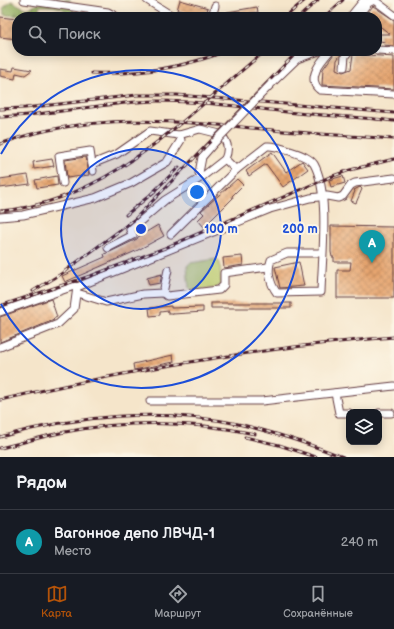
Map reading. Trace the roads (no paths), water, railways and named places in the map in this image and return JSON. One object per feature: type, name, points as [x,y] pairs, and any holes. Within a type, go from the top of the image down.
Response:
[{"type":"lane","points":[[24,0],[43,1],[97,12]]},
{"type":"lane","points":[[146,0],[166,12]]},
{"type":"lane","points":[[354,12],[364,0]]},
{"type":"lane","points":[[361,12],[368,3],[374,0],[394,15]]},
{"type":"lane","points":[[213,12],[215,6]]},
{"type":"lane","points":[[382,50],[394,51]]},
{"type":"lane","points":[[202,177],[199,172],[202,158],[215,142],[297,59],[305,56]]},
{"type":"lane","points":[[326,56],[316,69],[315,84],[320,90],[394,94]]},
{"type":"lane","points":[[344,67],[345,56]]},
{"type":"lane","points":[[63,183],[59,156],[90,151],[93,167],[117,154],[150,131],[179,135],[200,129],[220,134],[227,144],[228,154],[225,159],[202,177],[164,200],[130,230],[133,235],[108,248]]},
{"type":"lane","points":[[0,217],[23,215],[89,200],[131,183],[167,162],[181,140],[179,135]]},
{"type":"lane","points":[[171,234],[236,170],[266,146],[276,146],[309,159],[314,164],[320,181],[322,197],[322,253],[322,292],[277,294],[272,286],[268,267],[270,260],[287,253],[322,253]]},
{"type":"lane","points":[[225,159],[236,170]]},
{"type":"lane","points":[[77,290],[243,219],[297,202],[322,197],[338,198],[343,196],[354,182],[394,178]]},
{"type":"lane","points":[[0,312],[74,286],[77,290],[106,302],[143,294],[163,292],[167,296],[219,290],[224,285],[224,273],[268,267]]},
{"type":"lane","points":[[163,292],[168,270]]},
{"type":"lane","points":[[0,347],[58,324],[74,309],[77,290]]},
{"type":"lane","points":[[150,401],[262,401],[394,386]]},
{"type":"lane","points":[[335,393],[339,413],[346,413]]},
{"type":"lane","points":[[382,413],[391,413]]},
{"type":"railway","points":[[291,12],[305,0]]},
{"type":"railway","points":[[305,12],[318,0]]},
{"type":"railway","points":[[330,12],[343,0]]},
{"type":"railway","points":[[92,73],[127,73],[160,69],[213,56]]},
{"type":"railway","points":[[0,211],[39,204],[76,191],[111,174],[144,152],[175,128],[259,56]]},
{"type":"railway","points":[[33,291],[61,274],[135,219],[293,56]]},
{"type":"railway","points":[[0,109],[25,108],[137,95],[177,95],[394,113]]},
{"type":"railway","points":[[0,117],[40,114],[137,102],[175,101],[394,121]]},
{"type":"railway","points":[[0,144],[34,134],[67,127],[135,121],[204,124],[394,139]]},
{"type":"railway","points":[[0,306],[93,275],[165,248],[330,177],[350,170],[394,159]]},
{"type":"railway","points":[[151,194],[179,167]]},
{"type":"railway","points":[[126,215],[155,191]]},
{"type":"railway","points":[[0,400],[98,379],[245,353],[344,341],[394,337]]},
{"type":"railway","points":[[0,437],[29,429],[89,419],[119,416],[179,416],[209,419],[251,427],[317,447],[343,457]]},
{"type":"railway","points":[[0,448],[49,435],[112,425],[184,424],[255,434]]},
{"type":"railway","points":[[245,437],[279,445],[316,457]]},
{"type":"place","name":"Вагонное депо ЛВЧД-1","points":[[372,263]]}]
